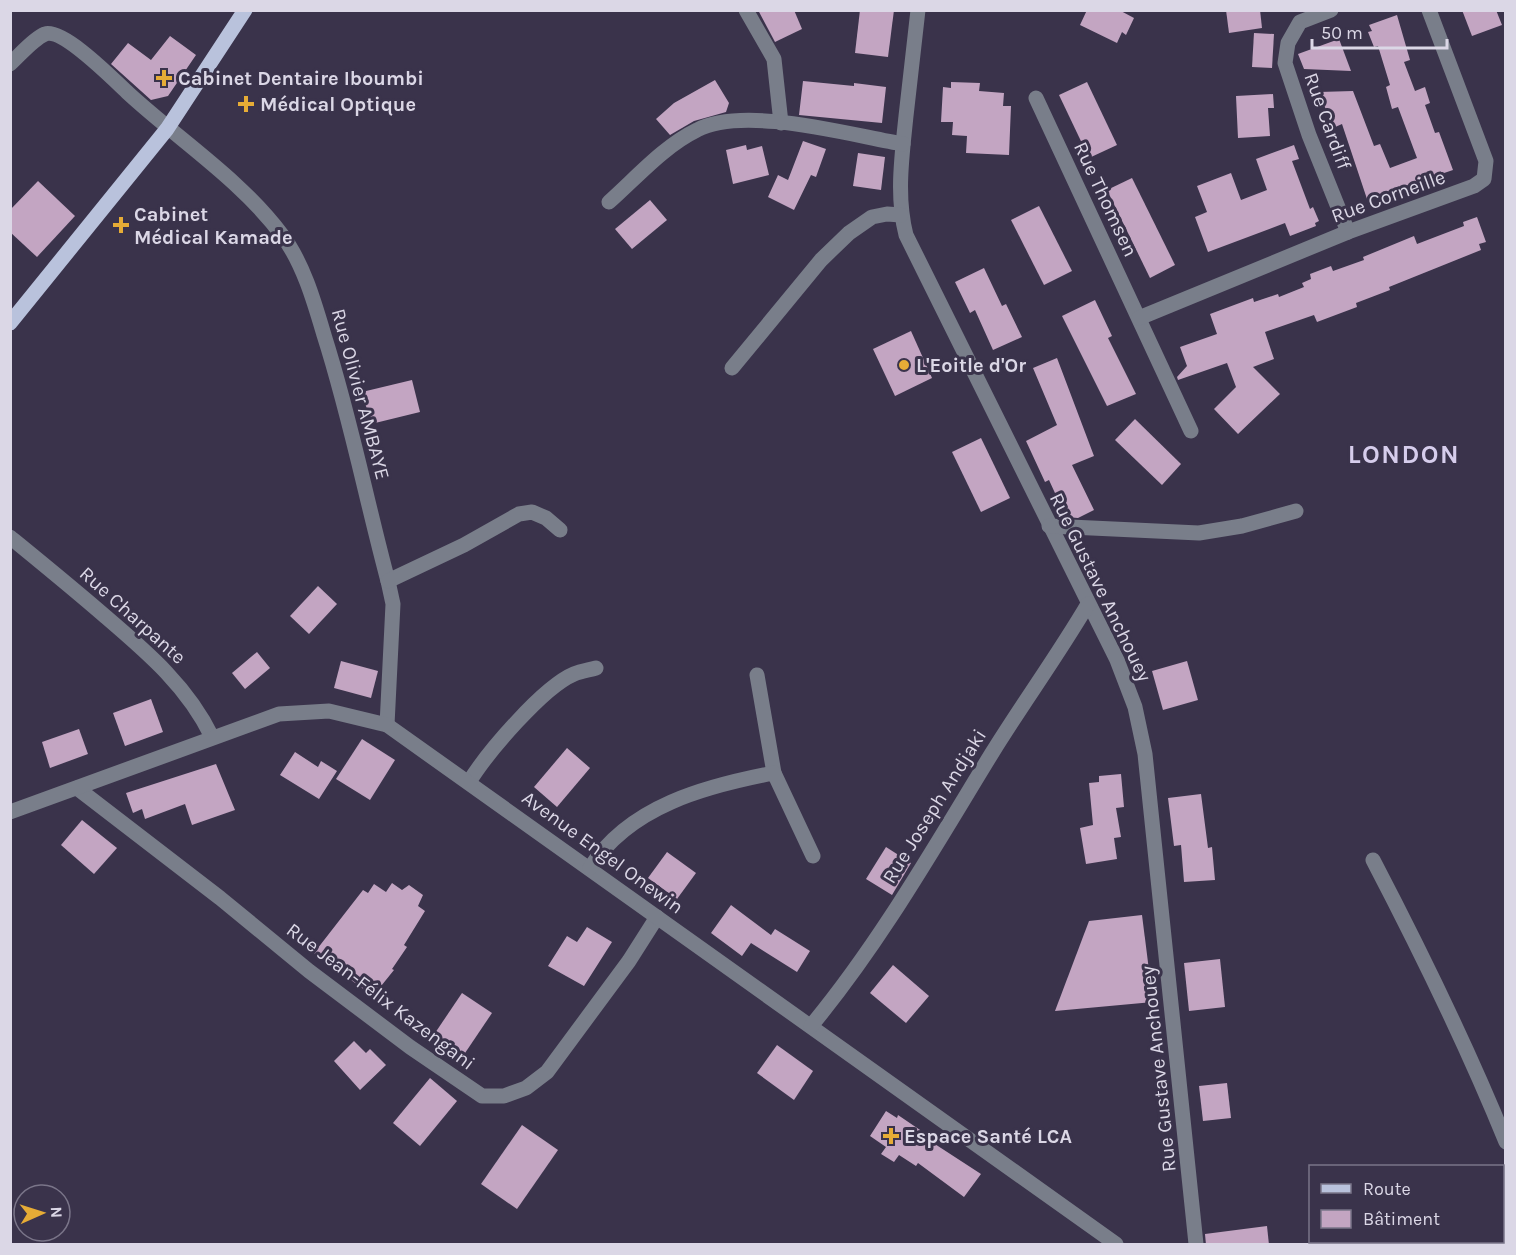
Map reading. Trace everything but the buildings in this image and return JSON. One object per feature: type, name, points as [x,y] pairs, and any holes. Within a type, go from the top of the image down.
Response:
[{"type":"main road","points":[[10,323],[167,129],[245,10]]},
{"type":"street","points":[[746,10],[774,59],[781,123]]},
{"type":"street","name":"Rue Gustave Anchouey","points":[[918,10],[903,144],[899,200],[901,215],[906,235],[1049,526],[1118,660],[1142,733],[1166,932],[1196,1245]]},
{"type":"street","name":"Rue Cardiff","points":[[1331,10],[1300,22],[1288,43],[1285,63],[1309,135],[1347,232]]},
{"type":"street","name":"Rue Corneille","points":[[1138,318],[1347,232],[1474,186],[1484,179],[1486,161],[1429,10]]},
{"type":"street","name":"Rue Olivier AMBAYE","points":[[10,64],[43,35],[56,34],[87,56],[167,129],[224,175],[282,235],[301,269],[337,375],[393,604],[387,725]]},
{"type":"street","name":"Rue Thomsen","points":[[1036,98],[1191,431]]},
{"type":"street","points":[[609,202],[674,145],[696,130],[728,120],[781,123],[903,144]]},
{"type":"street","points":[[732,368],[821,260],[849,232],[872,217],[888,214],[901,215]]},
{"type":"street","points":[[1049,526],[1199,532],[1242,526],[1296,511]]},
{"type":"street","points":[[388,581],[464,545],[519,514],[532,512],[546,518],[560,530]]},
{"type":"street","name":"Rue Charpante","points":[[10,537],[92,603],[168,671],[200,712],[212,737]]},
{"type":"street","name":"Rue Joseph Andjaki","points":[[811,1026],[841,988],[919,873],[1021,706],[1088,604]]},
{"type":"street","points":[[469,782],[516,724],[546,695],[572,675],[596,668]]},
{"type":"street","points":[[757,675],[774,773],[813,856]]},
{"type":"street","name":"Avenue Engel Onewin","points":[[10,812],[279,714],[329,711],[387,725],[1116,1245]]},
{"type":"street","points":[[590,868],[615,837],[640,818],[694,791],[774,773]]},
{"type":"street","name":"Rue Jean-Félix Kazengani","points":[[77,788],[220,898],[309,972],[410,1047],[482,1096],[504,1096],[526,1088],[547,1072],[629,961],[657,917]]},
{"type":"street","points":[[1373,860],[1425,961],[1506,1142]]},
{"type":"place","name":"Cabinet Dentaire Iboumbi","points":[[164,78]]},
{"type":"place","name":"Médical Optique","points":[[246,104]]},
{"type":"place","name":"Cabinet Médical Kamade","points":[[121,225]]},
{"type":"place","name":"L'Eoitle d'Or","points":[[904,365]]},
{"type":"place","name":"Espace Santé LCA","points":[[891,1136]]},
{"type":"district","name":"LONDON","points":[[1404,454]]}]
